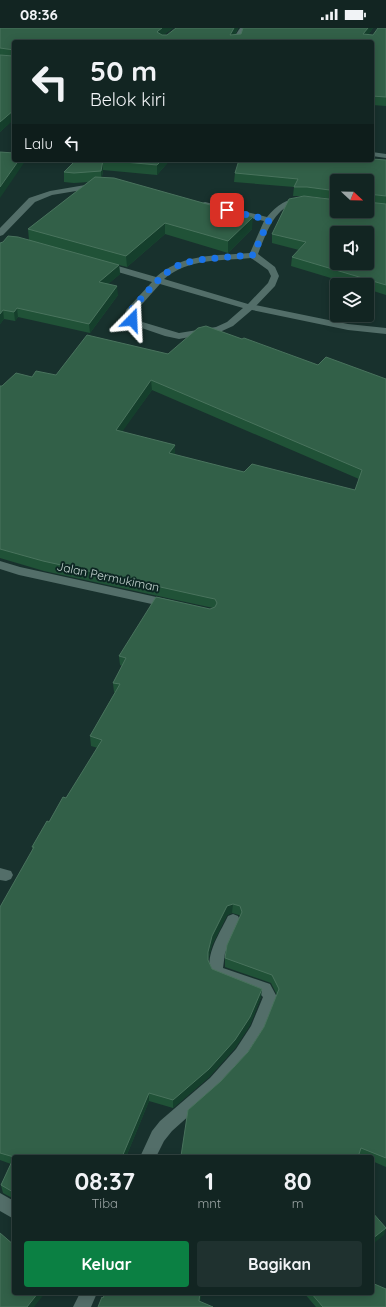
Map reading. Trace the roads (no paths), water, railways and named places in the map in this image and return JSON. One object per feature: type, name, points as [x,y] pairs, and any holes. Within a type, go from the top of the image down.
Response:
[{"type":"street","points":[[236,40],[243,28]]},
{"type":"street","points":[[374,154],[386,156]]},
{"type":"street","points":[[0,233],[32,200],[50,193],[105,184]]},
{"type":"street","points":[[253,255],[269,220],[283,204],[289,201],[314,201]]},
{"type":"street","points":[[195,202],[269,220]]},
{"type":"street","points":[[253,255],[272,269],[275,276],[272,284],[238,319],[219,328],[191,335],[179,336],[168,334],[136,323],[132,320],[130,316],[131,310],[159,280],[174,268],[184,263],[253,255]]},
{"type":"street","points":[[92,262],[250,307],[348,327],[386,331]]},
{"type":"street","name":"Jalan Permukiman","points":[[0,565],[19,571],[183,607]]},
{"type":"street","points":[[149,1155],[158,1136],[166,1126],[215,1083],[241,1054],[257,1030],[270,997],[265,989],[217,972],[215,967],[217,957],[233,920]]},
{"type":"street","points":[[0,1201],[12,1210]]},
{"type":"street","points":[[82,1307],[88,1295]]}]
